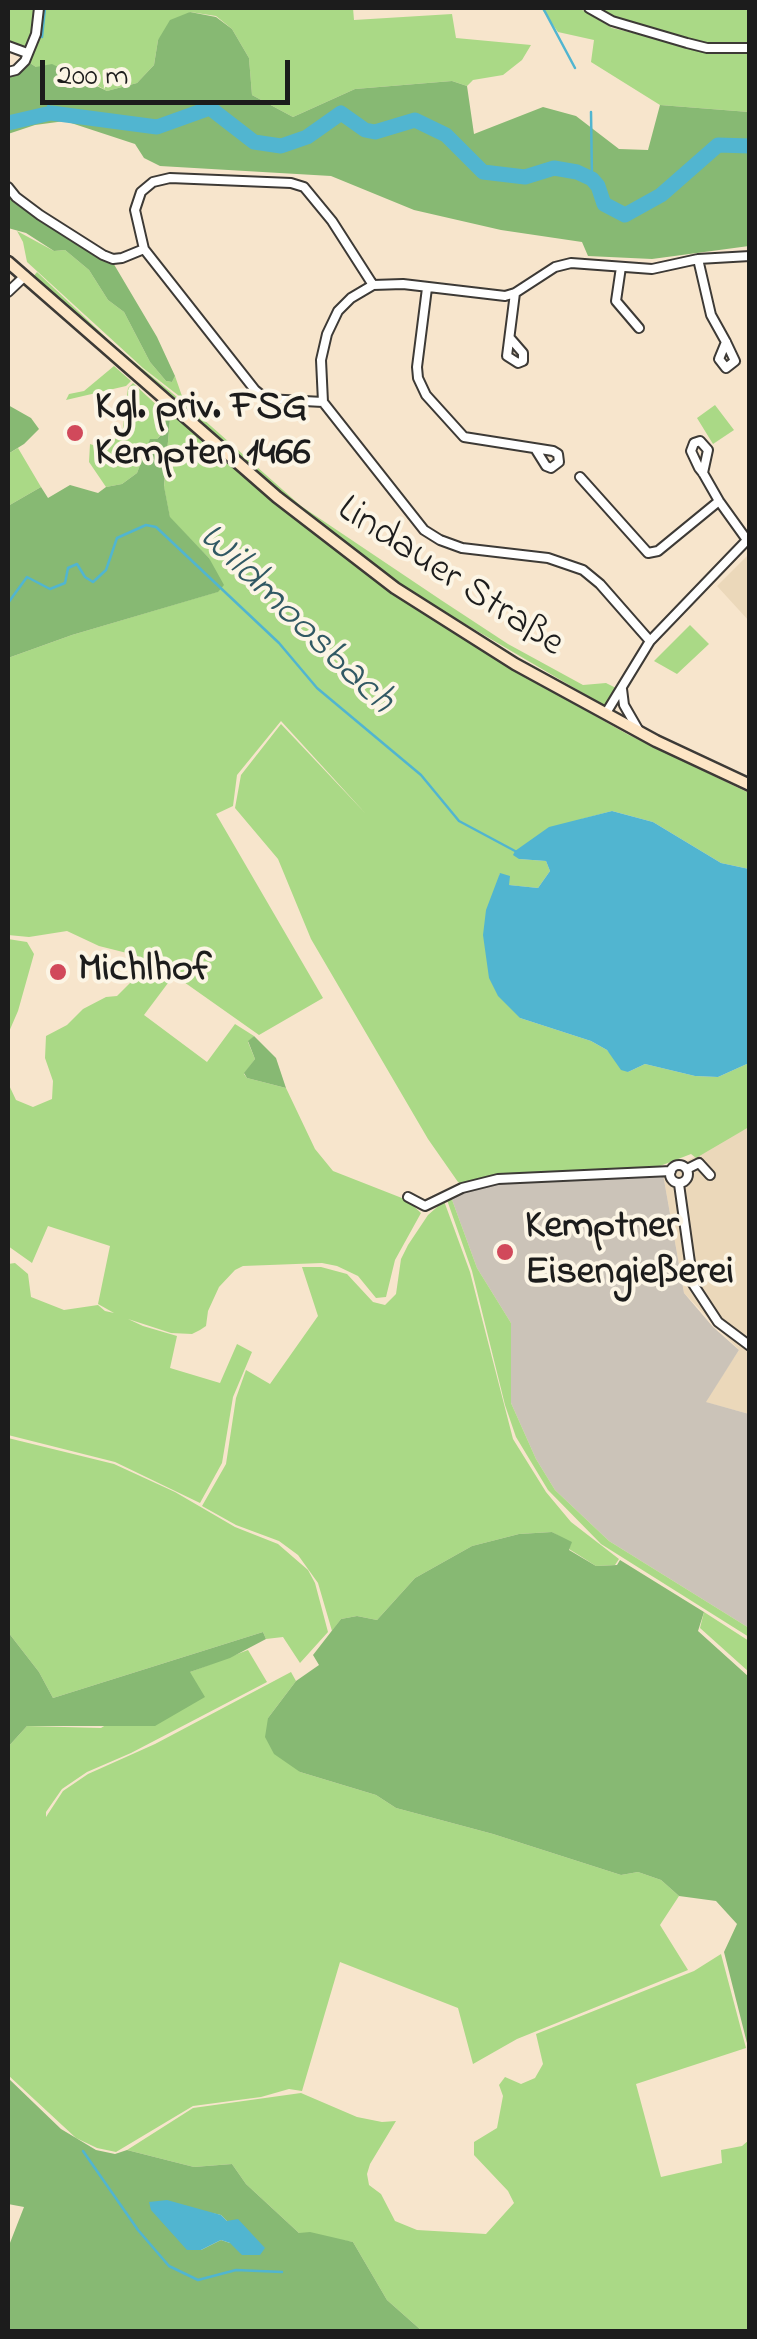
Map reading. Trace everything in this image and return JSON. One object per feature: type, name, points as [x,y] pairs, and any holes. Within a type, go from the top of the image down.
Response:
[{"type":"main road","name":"Lindauer Straße","points":[[8,262],[177,413],[344,551],[395,588],[515,664],[656,741],[750,786]]},
{"type":"street","points":[[8,72],[20,67],[27,53],[36,34],[39,8]]},
{"type":"street","points":[[589,8],[612,21],[687,43],[708,48],[750,48]]},
{"type":"street","points":[[8,46],[27,53]]},
{"type":"street","points":[[323,402],[266,399],[255,390],[144,249],[135,210],[141,192],[153,182],[170,178],[291,183],[304,187],[314,196],[372,285]]},
{"type":"street","points":[[8,187],[16,198],[103,255],[122,258],[144,249]]},
{"type":"street","points":[[650,641],[583,570],[548,558],[462,548],[424,530],[323,402],[326,334],[350,298],[372,285],[386,283],[496,296],[515,294],[555,267],[571,264],[652,269],[698,259],[750,256]]},
{"type":"street","points":[[698,259],[711,315],[726,342]]},
{"type":"street","points":[[621,267],[616,301],[639,328]]},
{"type":"street","points":[[8,292],[25,276]]},
{"type":"street","points":[[428,288],[417,367],[426,395],[464,438],[536,450]]},
{"type":"street","points":[[510,338],[515,294]]},
{"type":"street","points":[[606,713],[650,641],[748,538],[703,473]]},
{"type":"street","points":[[580,478],[648,553],[658,551],[719,501]]},
{"type":"street","points":[[622,685],[624,705],[639,732]]},
{"type":"street","points":[[408,1197],[425,1206],[462,1188],[498,1179],[670,1171],[676,1165],[687,1169],[699,1164],[710,1175]]},
{"type":"street","points":[[679,1184],[688,1178],[687,1169]]},
{"type":"street","points":[[670,1171],[672,1180],[679,1184]]},
{"type":"street","points":[[679,1184],[692,1284],[718,1322],[750,1346]]},
{"type":"shaded area","points":[[749,554],[750,621],[717,586]]},
{"type":"shaded area","points":[[749,1127],[749,1414],[705,1402],[739,1350],[684,1293],[663,1174]]},
{"type":"shaded area","points":[[663,1174],[684,1293],[739,1350],[706,1402],[749,1414],[749,1628],[609,1541],[555,1490],[511,1403],[511,1323],[477,1268],[451,1197],[498,1181]]},
{"type":"green space","points":[[8,8],[37,8],[34,34],[26,51],[8,45]]},
{"type":"green space","points":[[42,8],[353,8],[354,20],[452,14],[456,38],[531,45],[522,60],[503,75],[473,80],[467,86],[452,81],[355,89],[293,117],[252,95],[249,58],[232,29],[216,16],[190,12],[158,40],[154,65],[137,83],[107,91],[81,76],[36,67],[27,61]]},
{"type":"green space","points":[[541,8],[579,8],[612,28],[707,50],[749,51],[749,112],[660,105],[591,62],[594,40],[558,32]]},
{"type":"green space","points":[[595,8],[749,8],[749,45],[708,45],[614,18]]},
{"type":"green space","points":[[190,12],[216,17],[232,29],[249,58],[252,95],[293,117],[355,89],[452,81],[467,86],[474,134],[543,107],[576,116],[619,149],[648,150],[660,105],[749,112],[749,246],[652,259],[588,256],[582,242],[501,230],[414,210],[331,176],[160,166],[144,158],[135,144],[65,121],[8,134],[8,74],[27,61],[36,67],[52,64],[107,91],[137,83],[154,65],[158,40],[170,20]]},
{"type":"green space","points":[[8,189],[112,261],[157,337],[175,376],[172,382],[166,381],[150,362],[124,312],[108,300],[89,270],[65,250],[54,251],[26,233],[8,228]]},
{"type":"green space","points":[[17,231],[54,251],[65,250],[89,270],[108,300],[124,312],[150,362],[166,381],[172,382],[175,376],[183,399],[143,368],[27,262]]},
{"type":"green space","points":[[37,272],[117,348],[183,402],[178,409],[33,277]]},
{"type":"green space","points":[[114,366],[131,381],[126,386],[66,400],[69,394],[84,391]]},
{"type":"green space","points":[[133,383],[162,410],[156,426],[161,434],[150,440],[137,473],[122,484],[106,487],[89,462],[90,444],[99,447],[122,435],[128,388]]},
{"type":"green space","points":[[185,403],[301,506],[441,600],[508,644],[583,685],[606,683],[616,688],[605,706],[397,584],[279,495],[180,411]]},
{"type":"green space","points":[[8,405],[31,418],[39,429],[8,454]]},
{"type":"green space","points":[[715,405],[734,430],[713,444],[697,418]]},
{"type":"green space","points":[[162,410],[170,419],[164,486],[170,517],[209,558],[224,585],[218,592],[8,658],[8,506],[41,487],[48,498],[70,485],[98,493],[122,484],[137,473],[150,439],[161,435],[156,426]]},
{"type":"green space","points":[[173,415],[340,554],[392,592],[512,669],[627,734],[749,793],[749,869],[721,863],[653,822],[612,811],[582,819],[519,859],[546,861],[550,871],[538,888],[508,885],[499,874],[520,1018],[591,1041],[607,1050],[628,1072],[645,1064],[695,1076],[718,1077],[749,1063],[749,1127],[696,1158],[691,1154],[660,1166],[463,1185],[458,1182],[428,1139],[311,939],[278,859],[235,808],[241,775],[281,724],[366,814],[281,721],[237,775],[233,806],[216,814],[323,998],[259,1035],[174,975],[135,955],[99,946],[67,931],[29,937],[8,935],[8,658],[217,592],[209,558],[170,518],[164,487]]},
{"type":"green space","points":[[18,448],[41,487],[8,506],[8,454]]},
{"type":"green space","points":[[690,625],[709,644],[677,674],[654,661]]},
{"type":"green space","points":[[8,939],[27,942],[34,954],[8,1034]]},
{"type":"green space","points":[[148,965],[171,979],[144,1015],[207,1062],[235,1024],[254,1036],[248,1042],[255,1059],[244,1074],[286,1088],[315,1149],[333,1171],[407,1200],[421,1213],[395,1260],[386,1297],[376,1298],[358,1276],[337,1266],[243,1266],[219,1287],[206,1326],[192,1334],[171,1333],[128,1319],[177,1336],[170,1368],[220,1383],[237,1344],[252,1352],[233,1397],[222,1463],[200,1503],[115,1462],[8,1435],[8,1264],[15,1263],[28,1274],[31,1297],[64,1310],[98,1305],[114,1313],[98,1304],[110,1246],[48,1226],[32,1263],[8,1246],[8,1083],[16,1100],[33,1107],[52,1099],[53,1081],[45,1058],[46,1036],[67,1025],[83,1009],[117,996]]},
{"type":"green space","points":[[254,1036],[276,1058],[286,1088],[247,1078],[244,1073],[255,1059],[248,1041]]},
{"type":"green space","points":[[451,1197],[477,1268],[511,1323],[511,1403],[555,1490],[609,1541],[749,1628],[749,1637],[601,1544],[548,1490],[516,1437],[505,1405],[472,1271],[447,1200]]},
{"type":"green space","points":[[444,1201],[470,1272],[513,1439],[546,1492],[571,1522],[619,1559],[615,1565],[596,1566],[569,1549],[571,1543],[552,1532],[519,1534],[472,1546],[415,1578],[377,1620],[357,1616],[341,1619],[332,1631],[318,1583],[298,1555],[279,1541],[236,1525],[202,1506],[226,1464],[236,1398],[246,1370],[270,1384],[318,1316],[302,1267],[347,1274],[373,1302],[385,1305],[396,1294],[401,1259],[408,1245],[428,1215]]},
{"type":"green space","points":[[8,1438],[114,1464],[175,1492],[235,1527],[278,1544],[308,1570],[328,1632],[300,1663],[283,1637],[266,1639],[263,1632],[53,1698],[39,1672],[8,1632]]},
{"type":"green space","points":[[552,1532],[572,1542],[569,1550],[596,1566],[617,1565],[620,1560],[704,1612],[698,1631],[749,1677],[749,2051],[724,1952],[737,1924],[716,1901],[679,1896],[661,1880],[638,1872],[621,1875],[396,1808],[376,1795],[300,1772],[274,1754],[265,1737],[268,1718],[296,1681],[319,1665],[313,1655],[341,1619],[357,1616],[377,1620],[415,1578],[472,1546],[519,1534]]},
{"type":"green space","points":[[704,1612],[749,1641],[749,1672],[700,1628]]},
{"type":"green space","points":[[8,1632],[39,1672],[53,1698],[263,1632],[266,1639],[230,1658],[190,1672],[205,1697],[155,1726],[27,1726],[8,1747]]},
{"type":"green space","points":[[248,1650],[267,1682],[87,1772],[62,1789],[46,1817],[63,1791],[88,1774],[155,1744],[291,1672],[296,1681],[268,1718],[300,1772],[376,1795],[396,1808],[621,1875],[638,1872],[661,1880],[679,1896],[660,1925],[688,1970],[517,2039],[473,2064],[458,2008],[340,1962],[302,2091],[289,2089],[193,2106],[116,2152],[76,2138],[8,2075],[8,1747],[27,1726],[101,1728],[190,1672]]},
{"type":"green space","points":[[721,1954],[746,2048],[636,2084],[661,2177],[722,2163],[721,2150],[742,2146],[749,2140],[749,2331],[422,2331],[387,2300],[353,2242],[299,2233],[246,2184],[232,2164],[194,2167],[127,2150],[193,2108],[301,2093],[357,2117],[396,2121],[367,2174],[369,2185],[381,2194],[395,2221],[417,2230],[486,2234],[514,2203],[508,2191],[474,2155],[474,2142],[497,2128],[503,2096],[499,2085],[505,2077],[521,2084],[535,2078],[543,2064],[536,2034],[694,1971]]},
{"type":"green space","points":[[8,2078],[61,2129],[96,2150],[115,2154],[127,2150],[194,2167],[232,2164],[246,2184],[299,2233],[353,2242],[387,2300],[422,2331],[8,2331],[8,2248],[24,2207],[8,2204]],"holes":[[[202,2211],[221,2215],[227,2221],[230,2243],[221,2240],[201,2250]]]},
{"type":"water","points":[[612,811],[653,822],[721,863],[749,869],[749,1063],[718,1077],[695,1076],[645,1064],[628,1072],[621,1070],[607,1050],[520,1018],[498,996],[489,978],[483,935],[486,910],[500,873],[510,876],[509,885],[538,888],[550,871],[546,861],[519,859],[513,855],[515,851],[549,827]]},
{"type":"water","points":[[167,2200],[221,2215],[227,2221],[238,2219],[265,2248],[260,2255],[242,2255],[221,2240],[201,2250],[187,2250],[151,2210],[149,2202]]},
{"type":"waterway","points":[[42,37],[45,8]]},
{"type":"waterway","points":[[543,8],[575,68]]},
{"type":"waterway","points":[[48,104],[51,113]]},
{"type":"waterway","points":[[8,123],[51,113],[157,127],[210,108],[254,142],[281,146],[307,137],[341,113],[365,130],[375,132],[415,120],[446,135],[483,172],[525,177],[554,168],[577,172],[598,186],[604,204],[625,215],[661,195],[718,145],[750,146]]},
{"type":"waterway","points":[[591,112],[592,179]]},
{"type":"waterway","name":"Wildmoosbach","points":[[8,603],[27,577],[50,589],[65,583],[68,568],[77,564],[93,582],[106,570],[117,538],[146,525],[156,527],[279,643],[317,688],[421,775],[459,821],[515,851]]},
{"type":"waterway","points":[[83,2151],[138,2230],[169,2266],[198,2280],[236,2270],[282,2272]]},
{"type":"place","name":"Kgl. priv. FSG Kempten 1466","points":[[75,433]]},
{"type":"place","name":"Michlhof","points":[[58,972]]},
{"type":"place","name":"Kemptner Eisengießerei","points":[[505,1252]]}]
